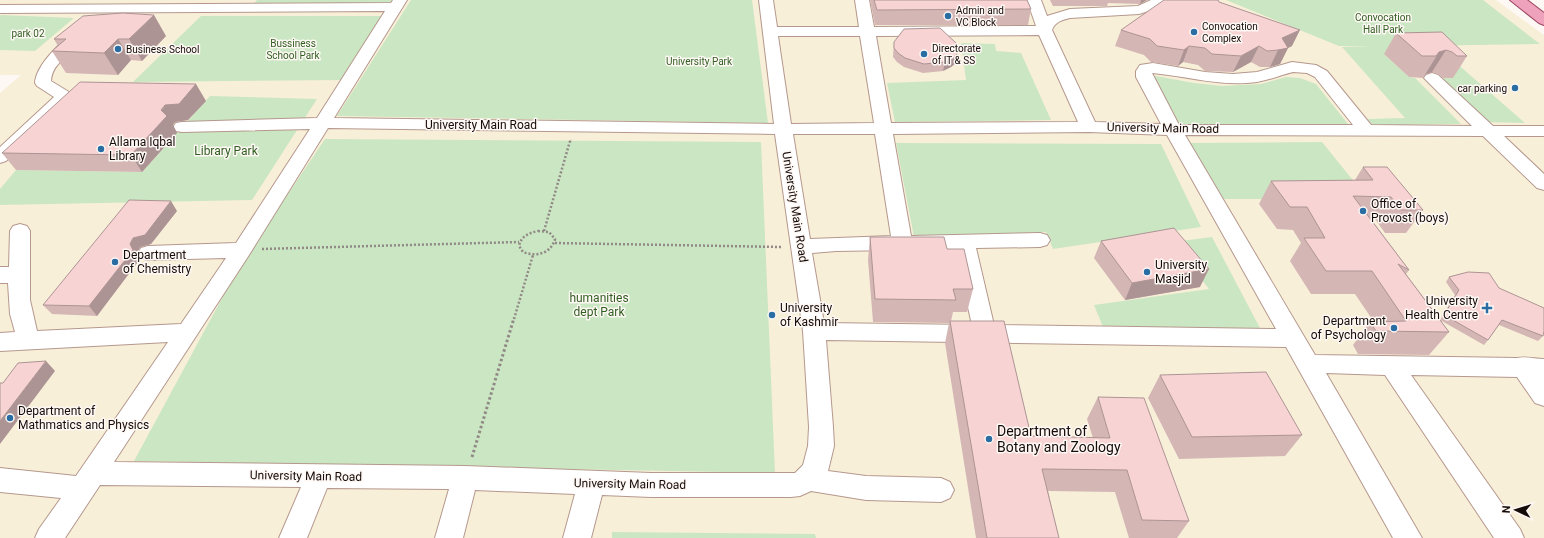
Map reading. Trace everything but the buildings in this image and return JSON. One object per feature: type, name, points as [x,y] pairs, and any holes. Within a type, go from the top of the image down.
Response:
[{"type":"main road","points":[[1518,0],[1544,20]]},
{"type":"main road","points":[[1534,0],[1544,7]]},
{"type":"lane","name":"University Main Road","points":[[0,480],[319,476],[465,478],[591,484],[800,484],[815,471],[821,446],[814,331],[783,128],[766,0]]},
{"type":"lane","points":[[862,0],[902,242]]},
{"type":"lane","points":[[1034,0],[1044,28],[1089,127]]},
{"type":"lane","points":[[1044,28],[1048,22],[1066,14],[1097,10],[1141,9],[1154,5],[1161,0]]},
{"type":"lane","points":[[0,9],[59,4],[111,8],[150,4],[398,3]]},
{"type":"lane","points":[[49,538],[242,250],[323,124],[398,3]]},
{"type":"lane","points":[[0,157],[63,96],[43,84],[43,78],[55,59],[111,8]]},
{"type":"lane","points":[[770,32],[1044,28]]},
{"type":"lane","points":[[1366,130],[1321,74],[1310,68],[1292,66],[1258,77],[1232,79],[1205,77],[1153,68],[1146,68],[1143,74],[1173,130],[1293,338],[1310,364],[1408,538]]},
{"type":"lane","points":[[1432,78],[1544,184]]},
{"type":"lane","name":"University Main Road","points":[[182,128],[323,124],[783,128],[1089,127],[1173,130],[1544,131]]},
{"type":"lane","points":[[20,231],[10,275],[22,325],[28,340]]},
{"type":"lane","points":[[802,247],[836,244],[902,242],[1040,240]]},
{"type":"lane","points":[[964,242],[985,333]]},
{"type":"lane","points":[[148,253],[242,250]]},
{"type":"lane","points":[[814,331],[1293,338]]},
{"type":"lane","points":[[0,342],[186,332]]},
{"type":"lane","points":[[1310,364],[1533,367],[1544,396]]},
{"type":"lane","points":[[1392,366],[1510,538]]},
{"type":"lane","points":[[293,538],[319,476]]},
{"type":"lane","points":[[448,538],[465,478]]},
{"type":"lane","points":[[807,479],[866,488],[940,490]]},
{"type":"lane","points":[[578,538],[591,484]]},
{"type":"path","points":[[544,231],[575,125]]},
{"type":"path","points":[[242,250],[519,242],[526,234],[544,231],[549,232],[555,239],[555,243]]},
{"type":"path","points":[[519,242],[519,246],[523,252],[532,255],[544,253],[555,243]]},
{"type":"path","points":[[555,243],[802,247]]},
{"type":"path","points":[[465,478],[532,255]]},
{"type":"shaded area","name":"University of Kashmir","points":[[0,0],[1496,0],[1544,35],[1544,538],[0,538],[0,93],[21,75],[0,75]]},
{"type":"green space","points":[[257,0],[392,0],[389,4],[253,5]]},
{"type":"green space","name":"University Park","points":[[411,0],[752,0],[768,123],[337,116]]},
{"type":"green space","name":"Convocation Hall Park","points":[[1226,0],[1483,0],[1540,44],[1406,46],[1384,54],[1409,77],[1415,78],[1461,124],[1373,125],[1367,119],[1405,118],[1342,47],[1373,46],[1339,46]]},
{"type":"green space","name":"park 02","points":[[1,15],[74,18],[35,51],[0,50]]},
{"type":"green space","name":"Bussiness School Park","points":[[201,16],[386,16],[344,80],[133,82]]},
{"type":"green space","points":[[961,43],[995,44],[996,51],[1021,53],[1051,120],[895,122],[887,83],[966,80]]},
{"type":"green space","points":[[1446,54],[1525,123],[1486,122],[1439,78],[1452,78]]},
{"type":"green space","points":[[1149,76],[1222,86],[1261,84],[1286,77],[1300,78],[1316,84],[1348,124],[1174,124]]},
{"type":"green space","name":"Library Park","points":[[210,96],[317,99],[252,200],[0,205],[0,189],[16,170],[142,172]]},
{"type":"green space","name":"humanities dept Park","points":[[325,139],[761,142],[775,473],[134,461],[240,265]]},
{"type":"green space","points":[[1322,142],[1356,184],[1336,199],[1223,199],[1189,143]]},
{"type":"green space","points":[[896,143],[1161,144],[1201,227],[1053,249],[1046,232],[914,237]]},
{"type":"green space","points":[[1212,237],[1261,330],[1103,327],[1094,305],[1209,289],[1173,242]]},
{"type":"green space","points":[[612,532],[815,534],[816,538],[612,538]]},
{"type":"place","name":"Admin and VC Block","points":[[948,16]]},
{"type":"place","name":"Convocation Complex","points":[[1194,32]]},
{"type":"place","name":"Business School","points":[[118,49]]},
{"type":"place","name":"Directorate of IT & SS","points":[[924,54]]},
{"type":"place","name":"car parking","points":[[1515,88]]},
{"type":"place","name":"Allama Iqbal Library","points":[[101,149]]},
{"type":"place","name":"Office of Provost (boys)","points":[[1363,211]]},
{"type":"place","name":"Department of Chemistry","points":[[115,262]]},
{"type":"place","name":"University Masjid","points":[[1147,272]]},
{"type":"place","name":"University Health Centre","points":[[1487,308]]},
{"type":"place","name":"University of Kashmir","points":[[772,315]]},
{"type":"place","name":"Department of Psychology","points":[[1394,328]]},
{"type":"place","name":"Department of Mathmatics and Physics","points":[[10,418]]},
{"type":"place","name":"Department of Botany and Zoology","points":[[989,439]]}]
